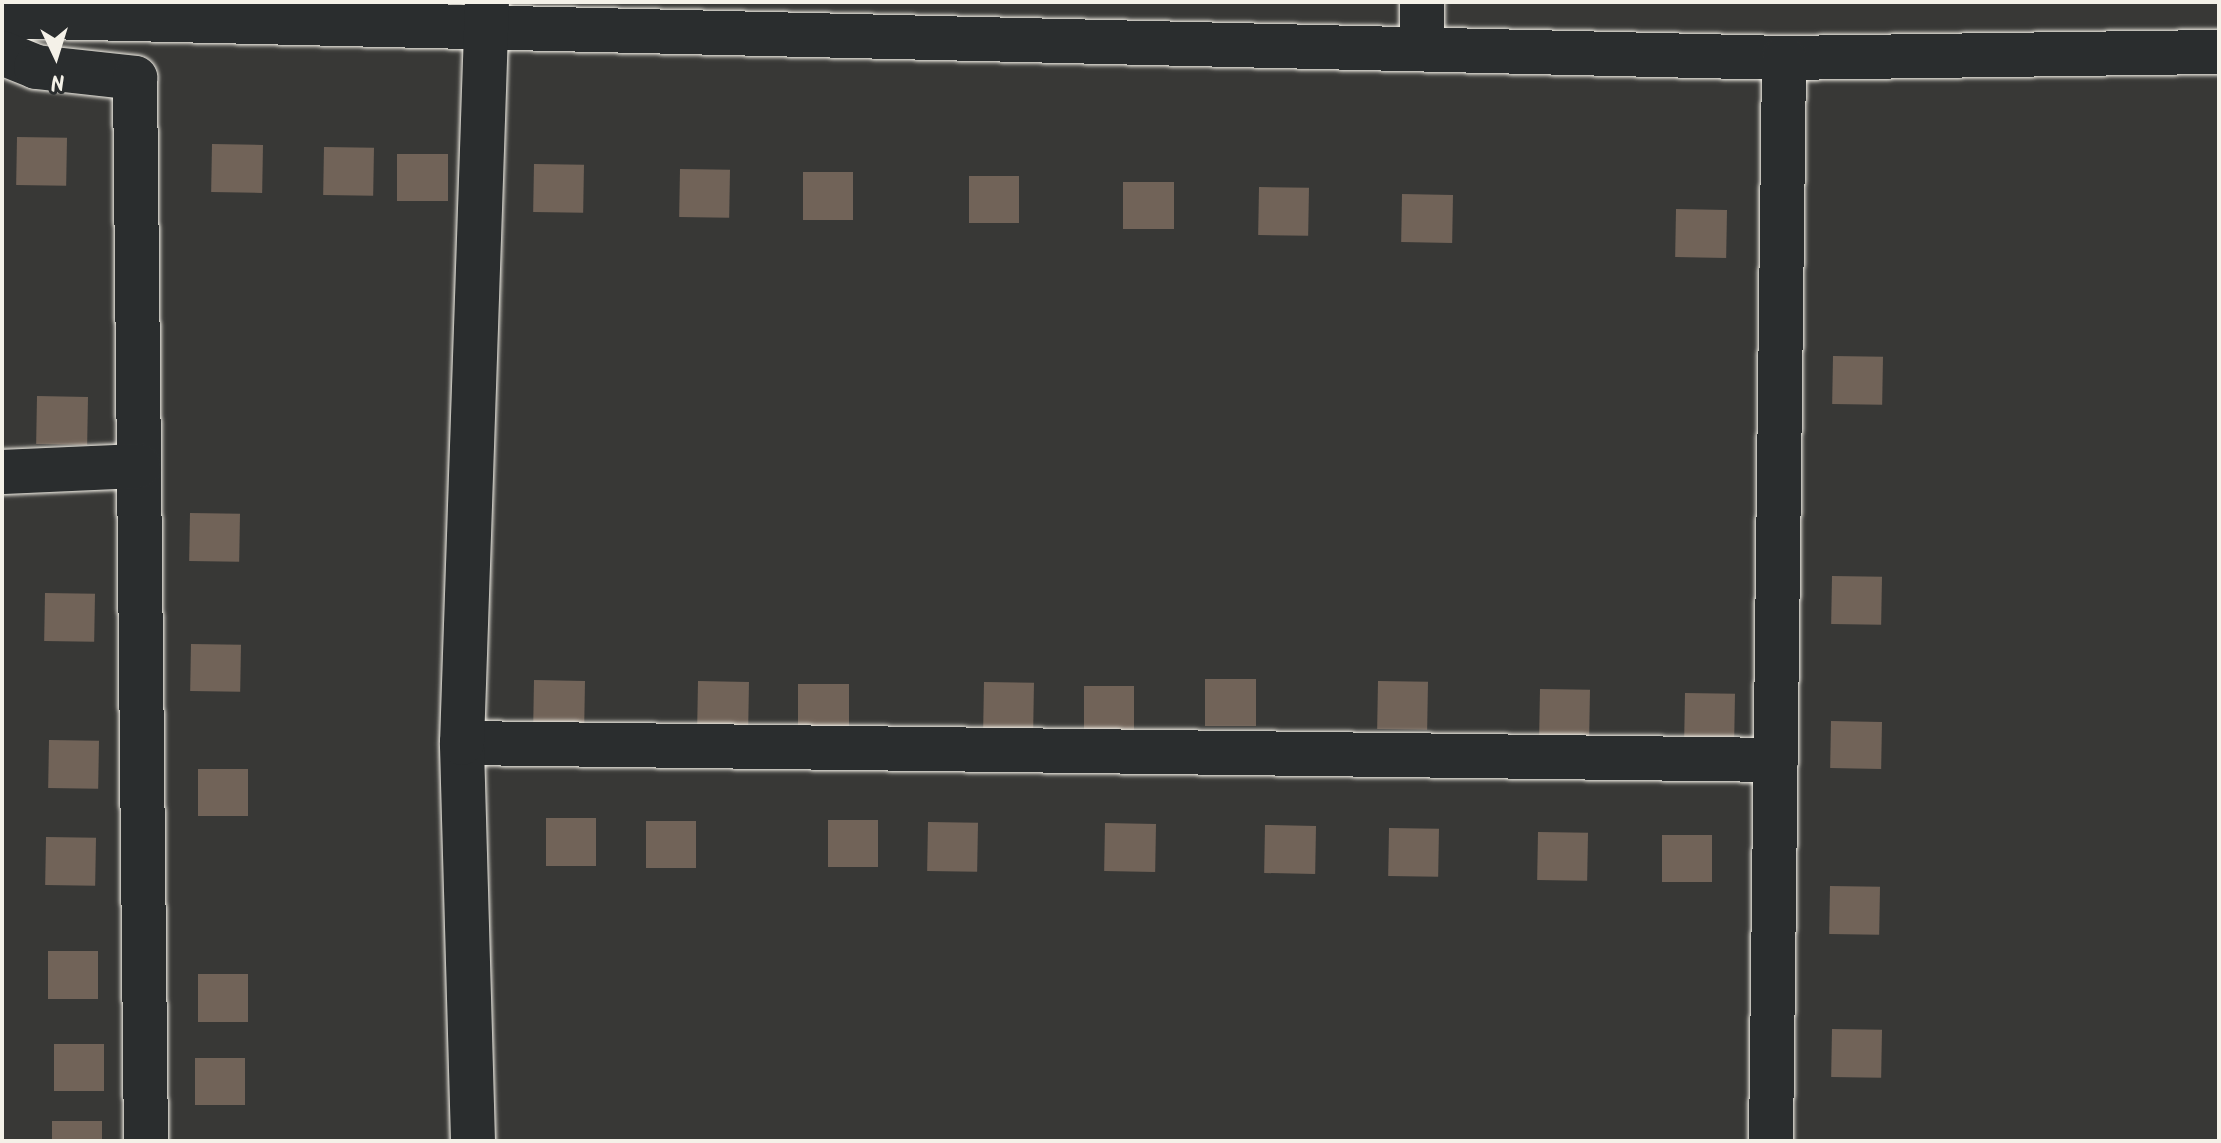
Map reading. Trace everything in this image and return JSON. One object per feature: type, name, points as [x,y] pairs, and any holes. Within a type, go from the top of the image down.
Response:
[{"type":"street","points":[[1422,2],[1422,49]]},
{"type":"street","points":[[473,1141],[462,743],[487,14]]},
{"type":"street","points":[[2,16],[487,14],[1422,49],[1784,58],[2219,52]]},
{"type":"street","points":[[2,53],[36,67],[135,78],[146,1141]]},
{"type":"street","points":[[1771,1141],[1784,58]]},
{"type":"street","points":[[2,472],[139,466]]},
{"type":"street","points":[[462,743],[1776,760]]},
{"type":"building","points":[[17,137],[67,138],[66,186],[16,185]]},
{"type":"building","points":[[212,144],[263,145],[262,193],[211,192]]},
{"type":"building","points":[[324,147],[374,148],[373,196],[323,195]]},
{"type":"building","points":[[397,154],[448,154],[448,201],[397,201]]},
{"type":"building","points":[[534,164],[584,165],[583,213],[533,212]]},
{"type":"building","points":[[680,169],[730,170],[729,218],[679,217]]},
{"type":"building","points":[[803,172],[853,172],[853,220],[803,220]]},
{"type":"building","points":[[969,176],[1019,176],[1019,223],[969,223]]},
{"type":"building","points":[[1123,182],[1174,182],[1174,229],[1123,229]]},
{"type":"building","points":[[1259,187],[1309,188],[1308,236],[1258,235]]},
{"type":"building","points":[[1402,194],[1453,195],[1452,243],[1401,242]]},
{"type":"building","points":[[1676,209],[1727,210],[1726,258],[1675,257]]},
{"type":"building","points":[[1833,356],[1883,357],[1882,405],[1832,404]]},
{"type":"building","points":[[37,396],[88,397],[87,445],[36,444]]},
{"type":"building","points":[[190,513],[240,514],[239,562],[189,561]]},
{"type":"building","points":[[1832,576],[1882,577],[1881,625],[1831,624]]},
{"type":"building","points":[[45,593],[95,594],[94,642],[44,641]]},
{"type":"building","points":[[191,644],[241,645],[240,692],[190,691]]},
{"type":"building","points":[[1205,679],[1256,679],[1256,726],[1205,726]]},
{"type":"building","points":[[534,680],[585,681],[584,730],[533,729]]},
{"type":"building","points":[[698,681],[749,682],[748,730],[697,729]]},
{"type":"building","points":[[1378,681],[1428,682],[1427,730],[1377,729]]},
{"type":"building","points":[[984,682],[1034,683],[1033,731],[983,730]]},
{"type":"building","points":[[798,684],[849,684],[849,732],[798,732]]},
{"type":"building","points":[[1084,686],[1134,686],[1134,733],[1084,733]]},
{"type":"building","points":[[1540,689],[1590,690],[1589,738],[1539,737]]},
{"type":"building","points":[[1685,693],[1735,694],[1734,742],[1684,741]]},
{"type":"building","points":[[1831,721],[1882,722],[1881,769],[1830,768]]},
{"type":"building","points":[[49,740],[99,741],[98,789],[48,788]]},
{"type":"building","points":[[198,769],[248,769],[248,816],[198,816]]},
{"type":"building","points":[[546,818],[596,818],[596,866],[546,866]]},
{"type":"building","points":[[828,820],[878,820],[878,867],[828,867]]},
{"type":"building","points":[[646,821],[696,821],[696,868],[646,868]]},
{"type":"building","points":[[928,822],[978,823],[977,872],[927,871]]},
{"type":"building","points":[[1105,823],[1156,824],[1155,872],[1104,871]]},
{"type":"building","points":[[1265,825],[1316,826],[1315,874],[1264,873]]},
{"type":"building","points":[[1389,828],[1439,829],[1438,877],[1388,876]]},
{"type":"building","points":[[1538,832],[1588,833],[1587,881],[1537,880]]},
{"type":"building","points":[[1662,835],[1712,835],[1712,882],[1662,882]]},
{"type":"building","points":[[46,837],[96,838],[95,886],[45,885]]},
{"type":"building","points":[[1830,886],[1880,887],[1879,935],[1829,934]]},
{"type":"building","points":[[48,951],[98,951],[98,999],[48,999]]},
{"type":"building","points":[[198,974],[248,974],[248,1022],[198,1022]]},
{"type":"building","points":[[1832,1029],[1882,1030],[1881,1078],[1831,1077]]},
{"type":"building","points":[[54,1044],[104,1044],[104,1091],[54,1091]]},
{"type":"building","points":[[195,1058],[245,1058],[245,1105],[195,1105]]},
{"type":"building","points":[[52,1121],[102,1121],[102,1141],[52,1141]]}]
